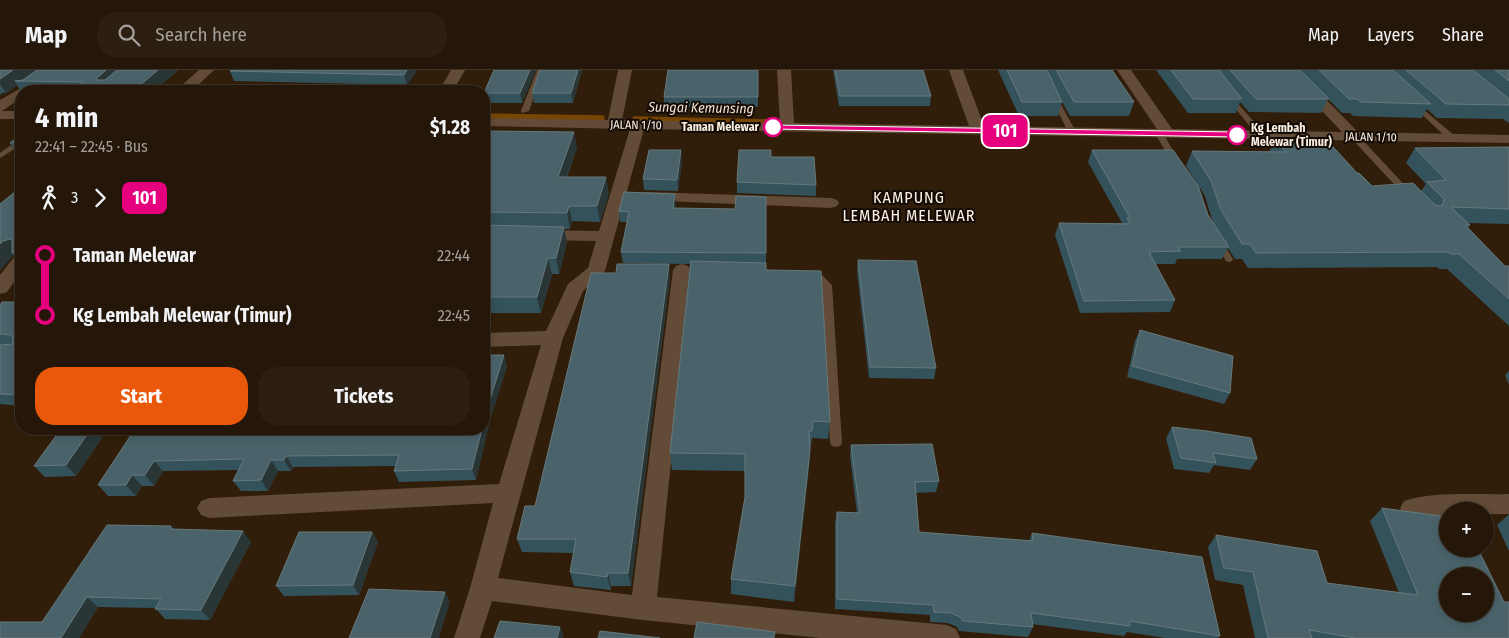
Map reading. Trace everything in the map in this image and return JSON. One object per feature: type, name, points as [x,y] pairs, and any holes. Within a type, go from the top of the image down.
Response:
[{"type":"street","points":[[190,85],[207,70]]},
{"type":"street","points":[[449,85],[458,70]]},
{"type":"street","points":[[614,124],[624,70]]},
{"type":"street","points":[[784,70],[786,127]]},
{"type":"street","points":[[956,70],[978,130]]},
{"type":"street","points":[[1124,70],[1163,133]]},
{"type":"street","points":[[1290,70],[1354,136]]},
{"type":"street","points":[[0,107],[15,96]]},
{"type":"street","points":[[0,115],[15,115]]},
{"type":"street","name":"JALAN 1/10","points":[[490,122],[1509,139]]},
{"type":"street","points":[[467,638],[483,588],[508,493],[553,338],[575,288],[606,271],[607,236],[638,125]]},
{"type":"street","points":[[618,196],[830,202]]},
{"type":"street","points":[[490,234],[607,236]]},
{"type":"street","points":[[0,288],[15,268]]},
{"type":"street","points":[[642,608],[682,271]]},
{"type":"street","points":[[490,340],[553,338]]},
{"type":"street","points":[[209,508],[508,493]]},
{"type":"street","points":[[1412,508],[1447,505],[1509,504]]},
{"type":"street","points":[[483,588],[642,608],[947,638]]},
{"type":"lane","points":[[525,110],[540,70]]},
{"type":"lane","points":[[1049,88],[1072,132]]},
{"type":"lane","points":[[1225,92],[1261,135]]},
{"type":"lane","points":[[1410,101],[1452,138]]},
{"type":"lane","points":[[1163,133],[1178,166]]},
{"type":"lane","points":[[1354,136],[1417,203]]},
{"type":"lane","points":[[0,156],[15,146]]},
{"type":"lane","points":[[1213,234],[1229,259]]},
{"type":"lane","points":[[811,275],[827,286],[836,443]]},
{"type":"building","points":[[0,70],[13,70],[0,79]]},
{"type":"building","points":[[37,70],[106,70],[96,79],[105,80],[117,70],[158,70],[140,85],[80,85],[83,82],[15,81],[23,80]]},
{"type":"building","points":[[231,70],[407,70],[404,75]]},
{"type":"building","points":[[494,70],[530,70],[520,93],[490,93],[490,85],[487,85]]},
{"type":"building","points":[[540,70],[578,70],[571,93],[532,93]]},
{"type":"building","points":[[668,70],[758,70],[758,97],[664,97]]},
{"type":"building","points":[[835,70],[923,70],[931,96],[840,96]]},
{"type":"building","points":[[1007,70],[1047,70],[1062,102],[1022,102]]},
{"type":"building","points":[[1056,70],[1112,70],[1134,102],[1074,102]]},
{"type":"building","points":[[1171,70],[1219,70],[1242,99],[1193,99]]},
{"type":"building","points":[[1230,70],[1300,70],[1329,99],[1256,99]]},
{"type":"building","points":[[1319,70],[1393,70],[1431,104],[1361,102],[1357,99],[1349,99]]},
{"type":"building","points":[[1406,70],[1473,70],[1509,99],[1509,105],[1446,104]]},
{"type":"building","points":[[1495,70],[1509,70],[1509,81]]},
{"type":"building","points":[[490,131],[574,132],[558,177],[606,177],[597,206],[569,206],[567,213],[490,212]]},
{"type":"building","points":[[1325,138],[1357,173],[1372,186],[1413,183],[1435,205],[1442,206],[1444,199],[1427,182],[1446,180],[1415,148],[1509,147],[1509,209],[1451,207],[1470,225],[1465,225],[1505,266],[1509,266],[1509,299],[1459,254],[1450,254],[1448,252],[1256,253],[1250,244],[1242,244],[1221,210],[1211,181],[1192,151],[1286,152],[1275,140]]},
{"type":"building","points":[[649,150],[681,150],[677,180],[643,179]]},
{"type":"building","points":[[739,150],[771,150],[771,157],[814,157],[816,185],[737,182]]},
{"type":"building","points":[[1092,150],[1173,150],[1198,186],[1208,215],[1229,247],[1178,247],[1181,251],[1149,252],[1175,300],[1084,301],[1059,223],[1130,224],[1127,218],[1130,218]]},
{"type":"building","points":[[15,192],[15,253],[12,253],[12,240],[3,241],[0,244],[0,204]]},
{"type":"building","points":[[624,192],[675,194],[673,208],[735,209],[736,196],[766,197],[766,253],[621,252],[629,212],[619,211]]},
{"type":"building","points":[[490,225],[564,227],[556,258],[548,258],[537,297],[490,297]]},
{"type":"building","points":[[858,260],[916,261],[936,368],[870,367]]},
{"type":"building","points":[[691,261],[766,263],[766,270],[821,271],[830,422],[813,421],[812,431],[809,431],[810,450],[795,586],[731,579],[745,497],[745,454],[670,453]]},
{"type":"building","points":[[617,264],[669,264],[628,573],[608,573],[607,577],[570,572],[576,539],[517,539],[525,506],[535,506],[591,273],[616,273]]},
{"type":"building","points":[[2,302],[15,302],[15,395],[0,394],[0,345],[13,344],[12,335],[0,334],[0,305]]},
{"type":"building","points":[[1140,330],[1233,356],[1230,393],[1132,366]]},
{"type":"building","points":[[490,355],[504,355],[490,399]]},
{"type":"building","points":[[1172,427],[1251,438],[1257,459],[1213,453],[1216,463],[1181,458]]},
{"type":"building","points":[[57,435],[87,435],[66,465],[34,466]]},
{"type":"building","points":[[131,435],[480,435],[472,469],[394,471],[399,455],[286,456],[284,460],[271,460],[261,480],[233,481],[244,459],[154,461],[145,475],[132,475],[126,485],[98,485]]},
{"type":"building","points":[[932,444],[939,481],[915,482],[919,532],[1033,541],[1032,533],[1202,557],[1220,636],[1130,621],[1130,626],[1031,613],[1033,627],[963,621],[960,617],[951,613],[934,612],[933,605],[837,599],[837,512],[860,513],[851,445]]},
{"type":"building","points":[[1382,508],[1439,516],[1439,557],[1482,557],[1487,567],[1439,567],[1439,622],[1494,622],[1494,582],[1504,602],[1509,602],[1509,638],[1355,638],[1309,630],[1312,638],[1268,638],[1253,572],[1224,568],[1216,535],[1317,551],[1327,583],[1418,595]]},
{"type":"building","points":[[107,525],[171,526],[170,529],[243,531],[201,610],[155,609],[161,599],[87,597],[61,638],[0,638],[0,622],[42,622]]},
{"type":"building","points":[[299,532],[372,532],[353,585],[276,586]]},
{"type":"building","points":[[369,589],[445,592],[430,638],[349,638]]},
{"type":"building","points":[[500,621],[560,627],[557,638],[494,638]]},
{"type":"building","points":[[697,622],[775,632],[774,638],[694,638]]},
{"type":"building","points":[[600,631],[660,638],[598,638]]},
{"type":"waterway","name":"Sungai Kemunsing","points":[[490,116],[602,118]]},
{"type":"waterway","name":"Sungai Kemunsing","points":[[635,119],[768,122]]},
{"type":"bus line","name":"101","points":[[773,127],[1237,135]]},
{"type":"place","name":"Taman Melewar","points":[[773,127]]},
{"type":"place","name":"Kg Lembah Melewar (Timur)","points":[[1237,135]]},
{"type":"district","name":"KAMPUNG LEMBAH MELEWAR","points":[[909,206]]}]
